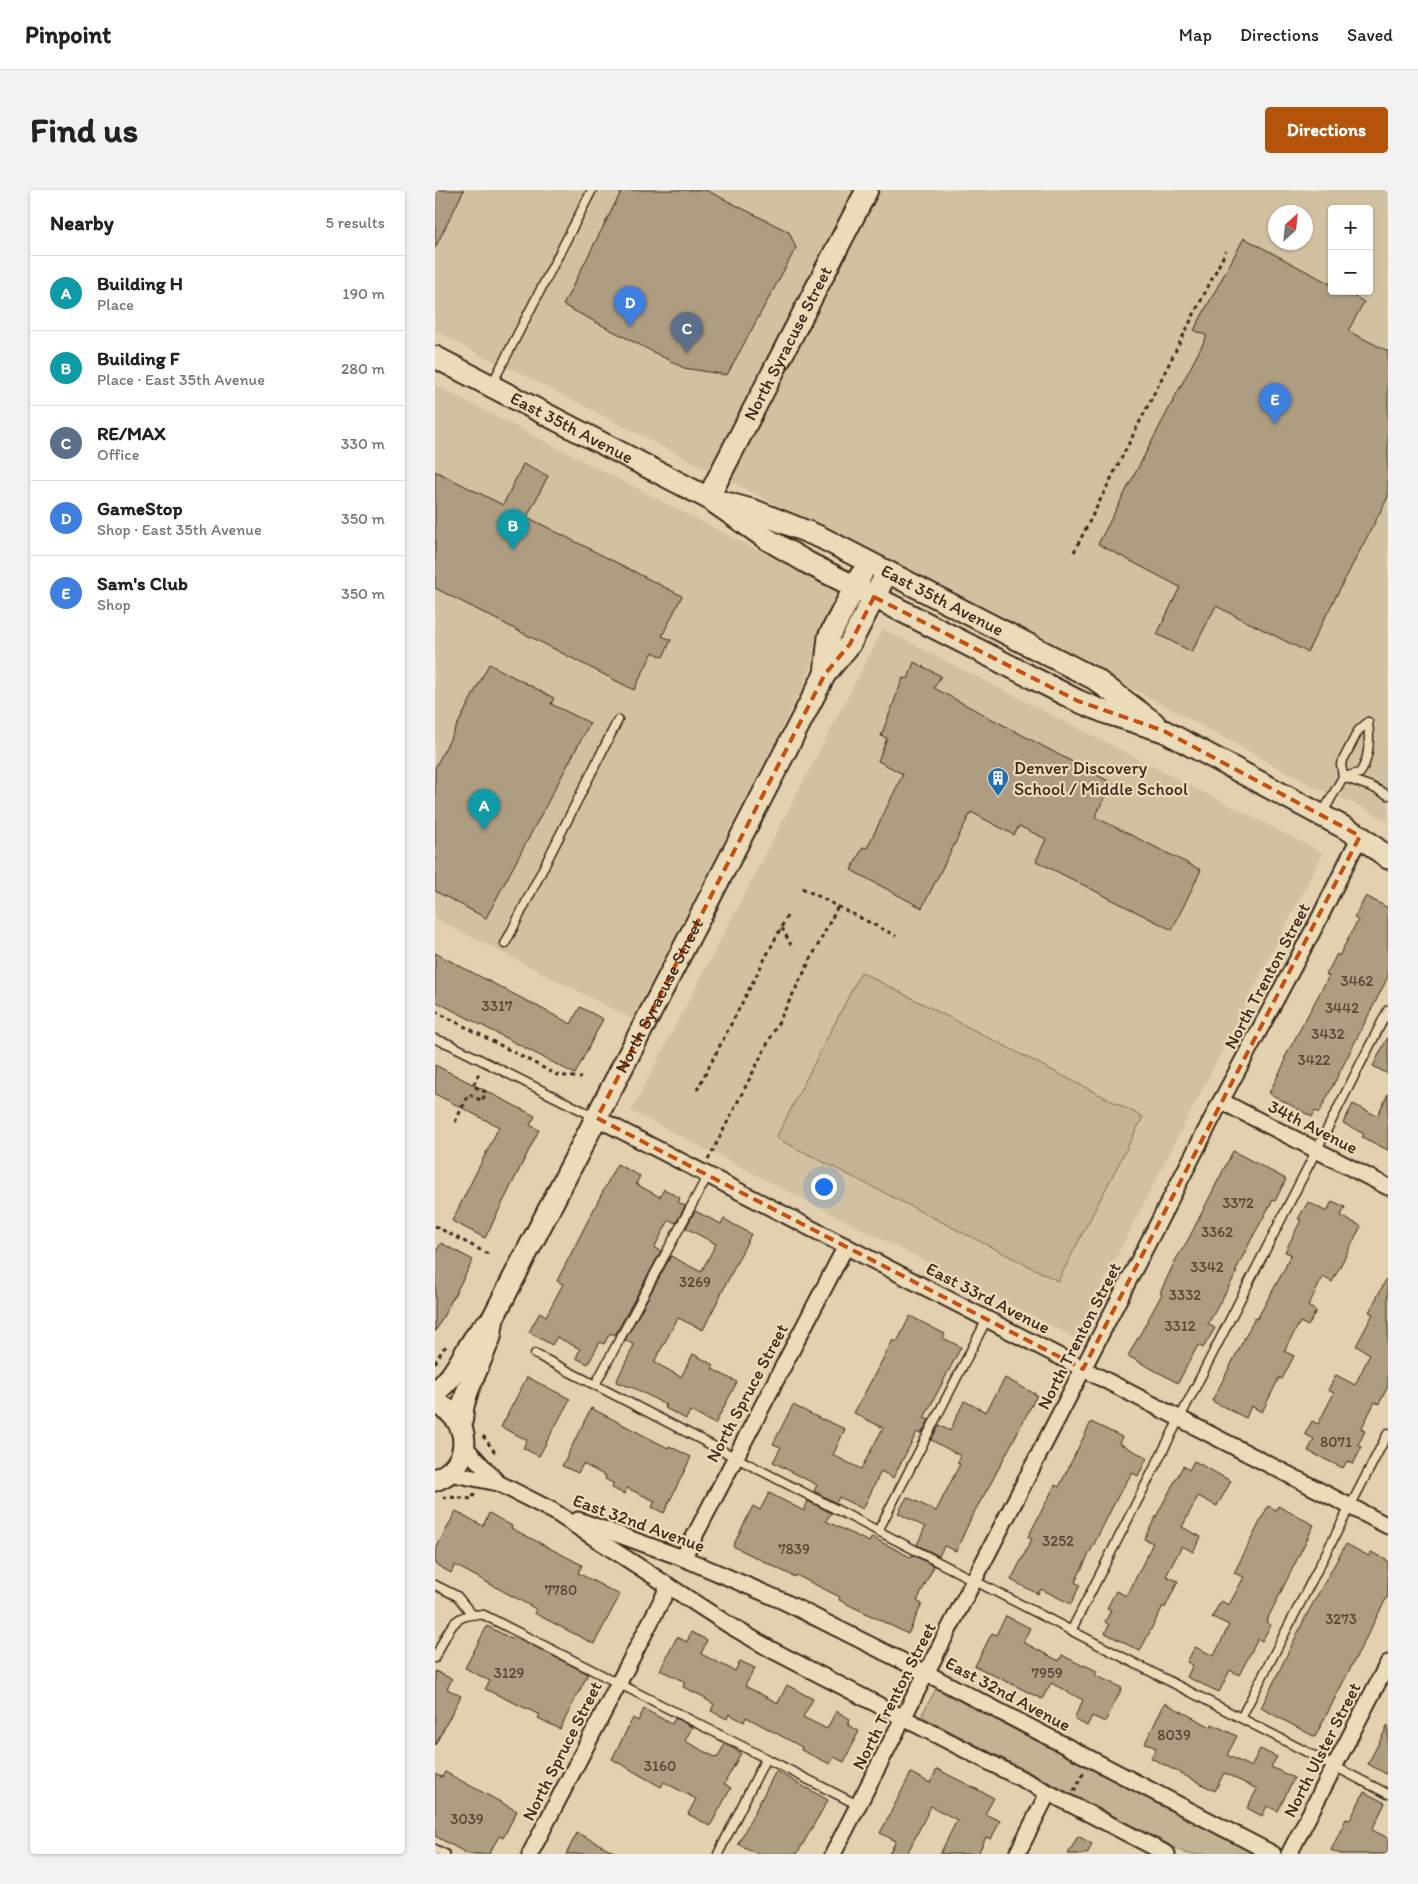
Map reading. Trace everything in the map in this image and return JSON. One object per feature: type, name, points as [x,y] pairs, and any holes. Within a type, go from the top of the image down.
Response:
[{"type":"street","name":"North Syracuse Street","points":[[708,498],[867,190]]},
{"type":"street","name":"East 35th Avenue","points":[[435,357],[708,498],[807,563],[1078,701],[1107,713],[1164,731]]},
{"type":"street","name":"East 35th Avenue","points":[[708,498],[755,511],[820,537],[1095,679],[1164,731],[1322,814],[1360,836],[1388,858]]},
{"type":"street","name":"North Syracuse Street","points":[[825,674],[829,637],[868,562]]},
{"type":"street","name":"North Syracuse Street","points":[[442,1477],[457,1464],[463,1436],[463,1406],[490,1338],[493,1318],[825,674],[850,644],[887,572]]},
{"type":"street","name":"East 35th Avenue","points":[[1360,836],[1388,841]]},
{"type":"street","name":"North Trenton Street","points":[[833,1854],[1221,1101],[1317,923],[1360,836]]},
{"type":"street","name":"34th Avenue","points":[[1221,1101],[1388,1187]]},
{"type":"street","name":"East 33rd Avenue","points":[[597,1118],[1388,1526]]},
{"type":"street","name":"North Spruce Street","points":[[683,1558],[846,1246]]},
{"type":"street","name":"North Syracuse Street","points":[[435,1392],[448,1380],[480,1330],[493,1318]]},
{"type":"street","points":[[435,1402],[445,1406],[455,1415],[463,1436]]},
{"type":"street","name":"East 32nd Avenue","points":[[463,1436],[498,1483]]},
{"type":"street","name":"East 32nd Avenue","points":[[442,1477],[498,1483],[553,1511],[771,1650],[1167,1854]]},
{"type":"street","name":"East 32nd Avenue","points":[[553,1511],[683,1558],[783,1601],[927,1673],[1273,1854]]},
{"type":"street","name":"North Spruce Street","points":[[530,1854],[669,1586]]},
{"type":"street","name":"North Ulster Street","points":[[1289,1854],[1388,1663]]},
{"type":"street","points":[[1017,1854],[1049,1793]]},
{"type":"lane","points":[[491,386],[592,190]]},
{"type":"lane","points":[[505,944],[618,720]]},
{"type":"lane","points":[[1322,814],[1343,778],[1341,764],[1358,732],[1368,722],[1369,738],[1365,765],[1360,773],[1343,778]]},
{"type":"lane","points":[[1343,778],[1372,787],[1388,795]]},
{"type":"lane","points":[[1071,1631],[1388,1010]]},
{"type":"lane","points":[[435,1039],[449,1044],[597,1118]]},
{"type":"lane","points":[[595,1385],[705,1173]]},
{"type":"lane","points":[[878,1531],[987,1319]]},
{"type":"lane","points":[[535,1354],[1388,1794]]},
{"type":"lane","points":[[1241,1718],[1388,1433]]},
{"type":"lane","points":[[435,1585],[457,1596],[471,1614]]},
{"type":"lane","points":[[435,1658],[449,1631],[459,1617],[471,1614],[484,1615],[858,1805]]},
{"type":"lane","points":[[718,1854],[766,1758]]},
{"type":"lane","points":[[435,1849],[445,1854]]},
{"type":"path","points":[[1074,552],[1146,405],[1226,251]]},
{"type":"path","points":[[801,888],[896,936]]},
{"type":"path","points":[[705,1173],[838,906]]},
{"type":"path","points":[[697,1090],[787,916]]},
{"type":"path","points":[[781,927],[791,945]]},
{"type":"path","points":[[435,1011],[557,1075],[581,1078]]},
{"type":"path","points":[[455,1122],[469,1094],[481,1101],[486,1092],[473,1086],[485,1062]]},
{"type":"path","points":[[435,1226],[490,1255]]},
{"type":"path","points":[[435,1364],[443,1349]]},
{"type":"path","points":[[482,1431],[484,1438],[494,1451],[488,1460]]},
{"type":"path","points":[[435,1500],[449,1497],[473,1499],[476,1488]]},
{"type":"path","points":[[1073,1793],[1086,1767]]},
{"type":"highlighted area","points":[[874,597],[1078,701],[1164,731],[1360,836],[1083,1369],[597,1118],[825,674],[850,644]]},
{"type":"shaded area","points":[[435,190],[1384,190],[1388,192],[1388,821],[1356,804],[1318,789],[1169,708],[516,371],[484,357],[435,331]]},
{"type":"shaded area","points":[[435,385],[830,587],[840,600],[818,648],[804,685],[632,1019],[435,918]]},
{"type":"shaded area","points":[[883,629],[1323,853],[1075,1338],[631,1111]]},
{"type":"shaded area","points":[[861,972],[1143,1117],[1058,1281],[776,1138]]},
{"type":"shaded area","points":[[936,1689],[1255,1854],[1187,1854],[925,1718],[922,1714]]},
{"type":"building","points":[[435,190],[464,190],[435,248]]},
{"type":"building","points":[[622,190],[706,190],[789,232],[796,248],[727,375],[684,368],[563,305]]},
{"type":"building","points":[[1244,238],[1328,283],[1328,295],[1351,295],[1364,302],[1348,331],[1388,351],[1388,497],[1307,652],[1216,606],[1192,652],[1157,634],[1180,587],[1098,544],[1207,336],[1194,330]]},
{"type":"building","points":[[523,464],[548,476],[527,517],[682,596],[662,636],[671,640],[663,657],[653,652],[634,690],[435,588],[435,471],[503,505]]},
{"type":"building","name":"Denver Discovery School / Middle School","points":[[914,662],[941,676],[934,688],[1112,783],[1095,817],[1201,870],[1172,930],[1036,861],[1046,839],[1019,826],[1014,835],[971,812],[922,908],[851,870],[863,847],[867,848],[903,774],[878,761],[887,738],[881,736],[903,678],[908,679]]},
{"type":"building","points":[[489,664],[554,698],[551,704],[590,723],[486,918],[435,891],[435,768]]},
{"type":"building","points":[[1366,896],[1388,908],[1388,977],[1319,1113],[1315,1111],[1312,1117],[1269,1093],[1286,1060],[1284,1059],[1329,976],[1326,975],[1337,954],[1339,956],[1358,920],[1354,918]]},
{"type":"building","points":[[435,953],[571,1024],[580,1007],[603,1019],[575,1074],[435,1001]]},
{"type":"building","points":[[1388,1037],[1388,1074],[1373,1066]]},
{"type":"building","points":[[435,1065],[535,1116],[530,1125],[539,1130],[485,1238],[452,1221],[499,1127],[435,1094]]},
{"type":"building","points":[[1388,1094],[1388,1150],[1362,1137],[1364,1134],[1343,1123],[1353,1104],[1377,1116]]},
{"type":"building","points":[[1233,1151],[1286,1179],[1251,1240],[1235,1272],[1237,1272],[1208,1324],[1215,1328],[1203,1348],[1198,1345],[1178,1383],[1128,1356],[1162,1294],[1160,1293],[1175,1261],[1188,1240]]},
{"type":"building","points":[[617,1164],[640,1176],[636,1184],[660,1197],[664,1189],[680,1198],[678,1202],[685,1206],[676,1223],[669,1220],[654,1248],[661,1251],[615,1335],[610,1333],[604,1344],[600,1342],[588,1364],[576,1358],[580,1349],[557,1337],[552,1345],[529,1332],[540,1312],[546,1316],[563,1284],[557,1281]]},
{"type":"building","points":[[1332,1201],[1345,1207],[1341,1216],[1361,1226],[1332,1282],[1323,1277],[1308,1306],[1316,1311],[1308,1326],[1300,1322],[1284,1351],[1294,1356],[1282,1379],[1279,1378],[1262,1412],[1251,1406],[1246,1418],[1212,1401],[1255,1318],[1257,1319],[1284,1270],[1291,1254],[1285,1252],[1301,1220],[1298,1219],[1308,1202],[1327,1212]]},
{"type":"building","points":[[695,1211],[721,1224],[724,1219],[751,1234],[703,1330],[678,1318],[654,1362],[681,1377],[693,1354],[714,1365],[712,1369],[737,1382],[715,1424],[690,1411],[686,1419],[665,1408],[666,1405],[636,1389],[616,1382],[634,1345],[625,1340],[671,1256],[701,1272],[716,1244],[686,1228]]},
{"type":"building","points":[[441,1243],[473,1260],[435,1332],[435,1254]]},
{"type":"building","points":[[1388,1276],[1388,1386],[1379,1404],[1375,1402],[1361,1429],[1365,1431],[1358,1445],[1362,1447],[1353,1464],[1347,1461],[1343,1468],[1308,1451],[1314,1439],[1305,1434],[1312,1421],[1318,1424],[1334,1393],[1328,1390],[1336,1375],[1355,1385],[1370,1354],[1356,1346],[1373,1314],[1369,1312]]},
{"type":"building","points":[[910,1316],[945,1334],[943,1338],[961,1347],[924,1418],[929,1420],[921,1434],[917,1432],[893,1478],[881,1471],[863,1509],[839,1497],[836,1503],[814,1491],[817,1485],[773,1462],[781,1447],[773,1444],[793,1405],[845,1429],[833,1455],[861,1469],[883,1428],[854,1413],[893,1340],[897,1342]]},
{"type":"building","points":[[527,1377],[570,1399],[539,1456],[523,1448],[527,1440],[501,1427]]},
{"type":"building","points":[[1005,1378],[1037,1395],[972,1516],[956,1551],[944,1546],[939,1556],[917,1545],[925,1527],[898,1513],[907,1497],[936,1511],[960,1464],[957,1463],[961,1456],[931,1440],[939,1425],[950,1431],[964,1401],[986,1412]]},
{"type":"building","points":[[591,1408],[668,1448],[669,1446],[691,1457],[664,1513],[652,1507],[655,1501],[627,1488],[624,1494],[612,1488],[614,1484],[605,1479],[606,1476],[583,1464],[578,1473],[562,1466]]},
{"type":"building","points":[[1091,1422],[1122,1437],[1119,1443],[1147,1458],[1138,1476],[1132,1473],[1119,1494],[1075,1582],[1080,1585],[1071,1604],[1041,1589],[1038,1594],[1011,1580],[1032,1539],[1028,1537],[1055,1485],[1059,1487]]},
{"type":"building","points":[[1194,1461],[1231,1481],[1217,1506],[1198,1496],[1182,1527],[1201,1537],[1193,1552],[1182,1546],[1166,1576],[1178,1581],[1140,1651],[1105,1633],[1109,1625],[1105,1622],[1111,1610],[1107,1608],[1116,1591],[1127,1596],[1153,1543],[1144,1539],[1183,1466],[1189,1470]]},
{"type":"building","points":[[769,1493],[804,1511],[808,1501],[831,1513],[826,1521],[869,1542],[872,1537],[910,1557],[913,1555],[934,1566],[917,1601],[922,1604],[908,1634],[839,1600],[840,1597],[733,1546],[753,1506],[760,1510]]},
{"type":"building","points":[[1268,1506],[1276,1510],[1278,1506],[1314,1525],[1266,1622],[1271,1625],[1262,1641],[1258,1639],[1239,1675],[1230,1670],[1219,1692],[1187,1677],[1193,1665],[1187,1662],[1195,1647],[1214,1656],[1229,1625],[1212,1617],[1221,1601],[1229,1605],[1244,1577],[1234,1573]]},
{"type":"building","points":[[456,1511],[483,1526],[489,1513],[512,1526],[511,1528],[582,1565],[578,1573],[620,1595],[594,1644],[534,1613],[536,1609],[455,1565],[451,1573],[435,1564],[435,1551]]},
{"type":"building","points":[[1346,1544],[1369,1556],[1371,1552],[1388,1561],[1388,1595],[1315,1737],[1261,1708],[1307,1614]]},
{"type":"building","points":[[1006,1616],[1030,1628],[1023,1642],[1059,1661],[1062,1655],[1097,1671],[1095,1675],[1122,1688],[1105,1722],[1092,1716],[1087,1726],[1074,1719],[1083,1700],[1051,1683],[1042,1699],[975,1666],[992,1633],[996,1635]]},
{"type":"building","points":[[487,1626],[512,1639],[514,1636],[588,1674],[560,1729],[538,1718],[540,1715],[485,1689],[490,1681],[465,1668]]},
{"type":"building","points":[[691,1632],[707,1640],[701,1654],[735,1671],[740,1661],[755,1668],[745,1686],[778,1703],[787,1685],[813,1699],[803,1717],[827,1729],[836,1711],[850,1719],[848,1725],[859,1731],[844,1762],[834,1757],[830,1764],[801,1750],[802,1747],[746,1717],[744,1722],[729,1714],[727,1719],[711,1711],[714,1704],[683,1687],[685,1682],[660,1670],[677,1637],[687,1642]]},
{"type":"building","points":[[435,1671],[452,1679],[447,1689],[461,1696],[435,1745]]},
{"type":"building","points":[[1165,1703],[1211,1727],[1212,1724],[1237,1736],[1227,1755],[1251,1767],[1260,1749],[1277,1757],[1271,1767],[1294,1778],[1278,1811],[1267,1806],[1262,1816],[1247,1808],[1257,1789],[1224,1773],[1215,1791],[1151,1758],[1156,1748],[1145,1743]]},
{"type":"building","points":[[644,1709],[672,1724],[675,1718],[692,1727],[685,1741],[717,1758],[725,1744],[741,1753],[724,1784],[731,1788],[710,1826],[688,1814],[696,1799],[664,1782],[661,1787],[612,1759],[633,1718],[638,1721]]},
{"type":"building","points":[[1388,1725],[1388,1775],[1368,1764]]},
{"type":"building","points":[[937,1769],[994,1798],[985,1814],[1000,1821],[991,1839],[986,1837],[978,1854],[940,1854],[957,1820],[931,1806],[907,1854],[889,1854],[896,1841],[880,1833],[911,1773],[930,1783]]},
{"type":"building","points":[[776,1771],[828,1800],[797,1854],[758,1854],[738,1844]]},
{"type":"building","points":[[445,1772],[517,1811],[503,1838],[499,1836],[489,1854],[468,1854],[435,1836],[435,1774],[442,1777]]},
{"type":"building","points":[[1364,1792],[1385,1803],[1372,1830],[1388,1838],[1388,1854],[1340,1854],[1331,1850],[1346,1819],[1350,1820]]},
{"type":"building","points":[[577,1833],[597,1843],[618,1854],[566,1854]]},
{"type":"building","points":[[1078,1836],[1092,1844],[1087,1854],[1068,1854]]},
{"type":"place","name":"GameStop","points":[[630,327]]},
{"type":"place","name":"RE/MAX","points":[[687,353]]},
{"type":"place","name":"Sam's Club","points":[[1275,424]]},
{"type":"place","name":"Building F","points":[[513,550]]},
{"type":"place","name":"Denver Discovery School / Middle School","points":[[998,797]]},
{"type":"place","name":"Building H","points":[[484,830]]}]
